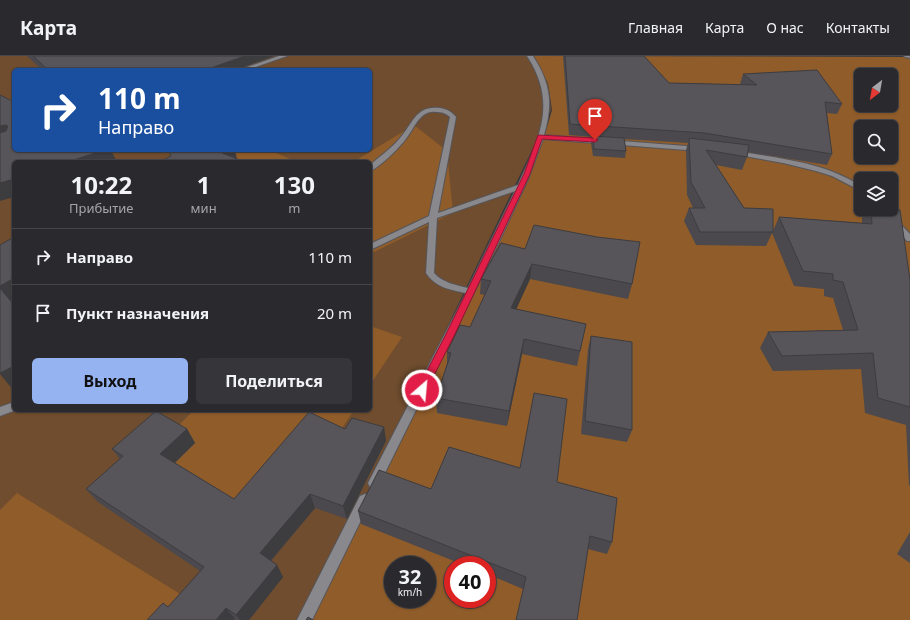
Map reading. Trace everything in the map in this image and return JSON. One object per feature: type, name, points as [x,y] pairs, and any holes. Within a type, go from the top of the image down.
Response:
[{"type":"street","points":[[248,68],[284,56]]},
{"type":"street","points":[[304,620],[471,291],[527,174],[540,137],[547,110],[545,83],[530,56]]},
{"type":"street","points":[[372,167],[403,138],[422,112],[435,109],[449,113],[453,117],[433,217],[430,273],[436,281],[445,285],[471,291]]},
{"type":"street","points":[[540,137],[706,150]]},
{"type":"street","points":[[729,152],[804,166],[844,179],[854,185]]},
{"type":"street","points":[[372,246],[433,217],[520,187]]},
{"type":"street","points":[[889,216],[910,239]]},
{"type":"street","points":[[0,412],[12,407]]},
{"type":"shaded area","points":[[0,56],[532,56],[548,83],[551,110],[335,562],[302,620],[0,620]]},
{"type":"shaded area","points":[[532,56],[910,57],[910,620],[305,620],[453,338],[530,172],[544,137],[552,110],[548,83]]},
{"type":"shaded area","points":[[414,125],[447,151],[453,213],[372,253],[372,160],[356,160],[372,152],[372,150]]},
{"type":"shaded area","points":[[211,152],[274,152],[292,160],[191,160]]},
{"type":"shaded area","points":[[372,327],[402,337],[372,382]]},
{"type":"shaded area","points":[[192,412],[353,412],[273,533],[149,455]]},
{"type":"shaded area","points":[[17,493],[206,610],[199,620],[0,620],[0,510]]},
{"type":"building","points":[[33,56],[245,56],[211,68],[46,68]]},
{"type":"building","points":[[565,56],[644,56],[669,83],[757,85],[743,74],[817,70],[842,104],[825,102],[832,154],[704,133],[570,124]]},
{"type":"building","points":[[0,95],[12,101],[12,152],[99,152],[73,160],[12,160],[12,180],[0,183],[0,133],[6,131],[8,126],[0,126]]},
{"type":"building","points":[[593,136],[624,138],[626,151],[594,149]]},
{"type":"building","points":[[689,138],[749,145],[747,157],[706,150],[744,208],[773,209],[773,232],[700,232],[689,208],[705,208],[691,182]]},
{"type":"building","points":[[169,152],[224,152],[222,153],[240,160],[163,160],[171,156]]},
{"type":"building","points":[[898,208],[900,210],[910,280],[910,407],[878,398],[873,353],[782,356],[768,332],[858,330],[843,282],[833,280],[833,274],[803,271],[779,217],[872,224],[871,216],[898,216]]},
{"type":"building","points":[[534,225],[597,237],[640,242],[632,284],[532,264],[511,308],[586,324],[580,351],[524,339],[509,411],[436,398],[451,353],[447,352],[460,325],[470,327],[491,281],[481,279],[501,243],[525,249]]},
{"type":"building","points":[[12,238],[12,279],[0,286],[0,245]]},
{"type":"building","points":[[0,288],[12,303],[12,367],[0,373]]},
{"type":"building","points":[[591,336],[632,342],[632,430],[585,421]]},
{"type":"building","points":[[534,393],[567,399],[557,482],[617,498],[612,542],[590,536],[577,620],[516,620],[526,577],[496,565],[496,556],[473,556],[358,511],[379,470],[431,489],[449,447],[520,468]]},
{"type":"building","points":[[155,412],[158,412],[187,429],[160,454],[234,499],[309,412],[345,429],[352,418],[384,427],[343,506],[310,494],[260,553],[277,565],[236,615],[226,608],[216,620],[147,620],[163,603],[168,607],[204,567],[86,489],[123,456],[112,449]]},
{"type":"building","points":[[308,617],[313,620],[306,620]]},
{"type":"route","points":[[422,390],[527,174],[540,137],[595,140]]}]
